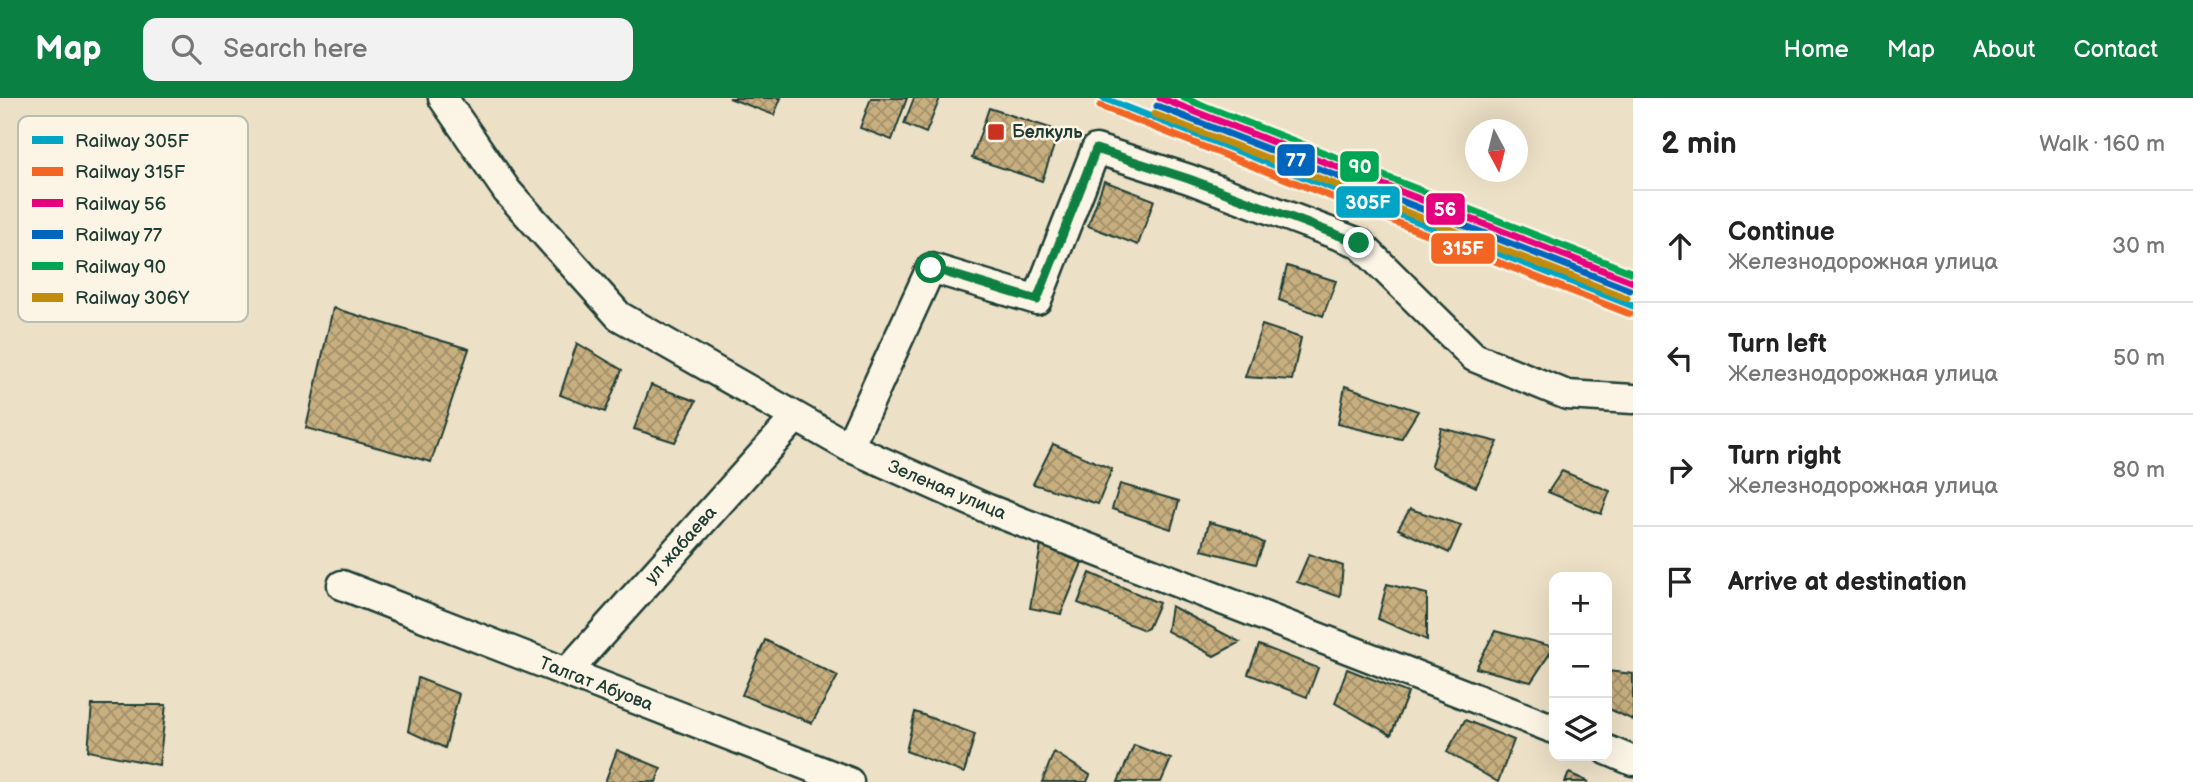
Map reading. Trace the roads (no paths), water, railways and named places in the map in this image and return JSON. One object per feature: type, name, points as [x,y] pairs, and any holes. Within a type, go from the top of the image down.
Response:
[{"type":"street","name":"Зеленая улица","points":[[443,98],[507,191],[619,316],[796,417],[849,447],[988,509],[1549,728]]},
{"type":"street","points":[[849,447],[931,268],[1037,300],[1096,149],[1189,179],[1359,243],[1474,357],[1567,395],[1633,399]]},
{"type":"street","name":"ул жабаева","points":[[567,672],[796,417]]},
{"type":"street","name":"Талгат Абуова","points":[[342,585],[849,782]]},
{"type":"street","points":[[1612,752],[1633,761]]},
{"type":"rail line","name":"305F","points":[[1103,98],[1633,306]]},
{"type":"rail line","name":"56","points":[[1160,98],[1633,282]]},
{"type":"rail line","name":"90","points":[[1184,98],[1633,273]]},
{"type":"rail line","name":"315F","points":[[1100,106],[1630,314]]},
{"type":"rail line","name":"77","points":[[1157,106],[1630,290]]},
{"type":"rail line","name":"306Y","points":[[1154,114],[1627,298]]},
{"type":"place","name":"Белкуль","points":[[996,132]]}]
